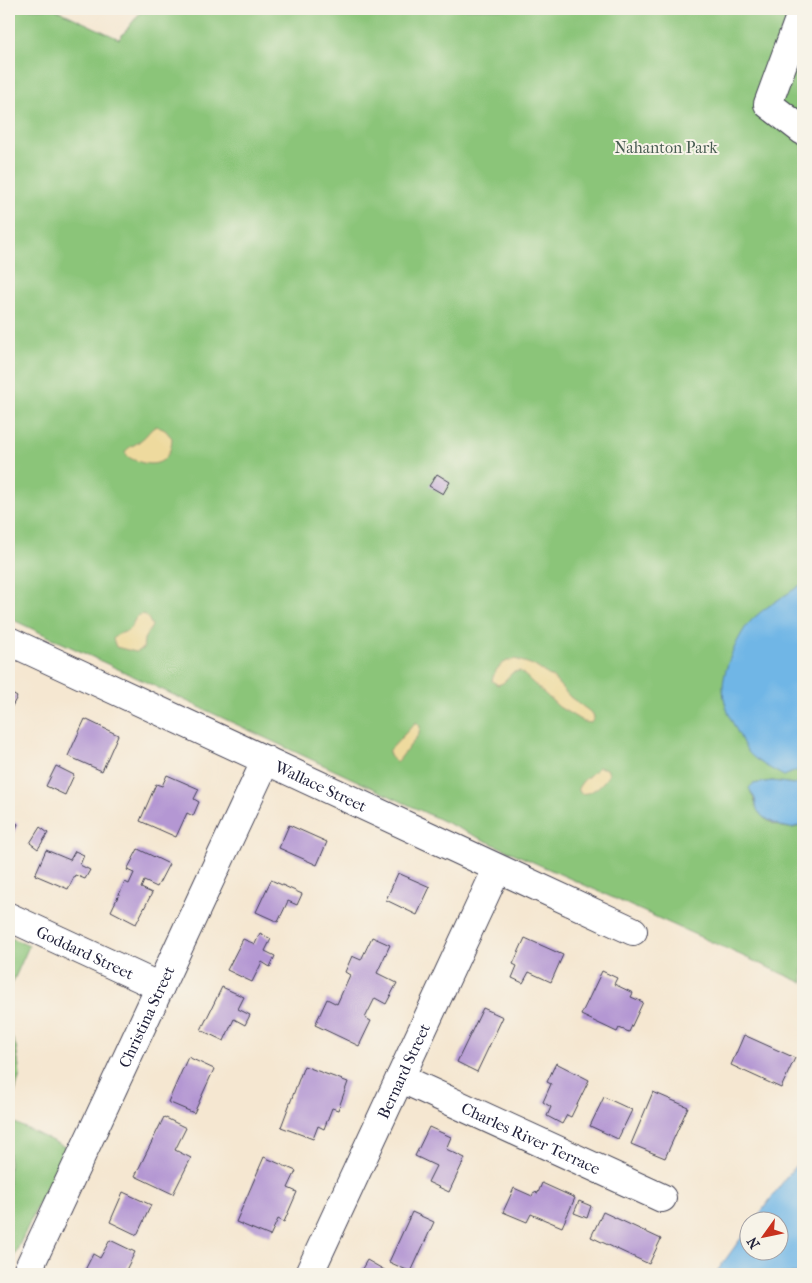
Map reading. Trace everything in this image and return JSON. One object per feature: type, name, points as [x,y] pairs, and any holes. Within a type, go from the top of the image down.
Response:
[{"type":"street","points":[[803,11],[768,104],[803,131]]},
{"type":"street","name":"Wallace Street","points":[[9,641],[633,931]]},
{"type":"street","name":"Christina Street","points":[[26,1274],[266,760]]},
{"type":"street","name":"Bernard Street","points":[[309,1274],[497,868]]},
{"type":"street","name":"Goddard Street","points":[[9,917],[160,987]]},
{"type":"street","name":"Charles River Terrace","points":[[400,1078],[662,1198]]},
{"type":"green space","name":"Nahanton Park","points":[[9,9],[55,9],[119,39],[143,9],[803,9],[803,782],[794,784],[772,781],[753,784],[751,793],[759,812],[768,821],[787,828],[803,825],[803,983],[475,836],[9,618]]},
{"type":"green space","points":[[9,937],[29,946],[9,991]]},
{"type":"green space","points":[[9,1031],[16,1046],[20,1074],[9,1115]]},
{"type":"green space","points":[[9,1120],[65,1147],[9,1267]]},
{"type":"sand","points":[[156,426],[165,430],[172,438],[166,457],[162,461],[151,464],[129,457],[125,452]]},
{"type":"sand","points":[[143,614],[148,618],[152,626],[144,639],[143,649],[136,652],[116,647],[113,639],[130,629],[135,619]]},
{"type":"sand","points":[[515,659],[533,665],[553,678],[570,697],[593,714],[594,718],[591,723],[584,722],[559,707],[520,671],[513,672],[503,683],[498,685],[492,681],[500,666],[507,661]]},
{"type":"sand","points":[[416,722],[420,726],[419,734],[397,762],[392,758],[389,751]]},
{"type":"sand","points":[[599,767],[607,769],[609,774],[607,778],[593,791],[580,793],[578,788],[583,781]]},
{"type":"water","points":[[803,583],[803,768],[784,776],[761,763],[747,751],[726,707],[723,683],[731,656],[748,624],[768,607]]},
{"type":"water","points":[[772,781],[794,784],[803,782],[803,825],[791,828],[780,826],[763,817],[757,810],[755,799],[749,788],[753,784]]},
{"type":"water","points":[[803,1156],[803,1274],[715,1274],[740,1239],[740,1260],[790,1260],[790,1210],[762,1210]]},
{"type":"building","points":[[437,474],[450,482],[443,494],[429,486]]},
{"type":"building","points":[[9,692],[17,697],[9,712]]},
{"type":"building","points":[[85,719],[118,735],[102,771],[68,756]]},
{"type":"building","points":[[56,766],[74,775],[65,795],[46,786]]},
{"type":"building","points":[[167,775],[199,789],[194,799],[199,802],[193,816],[187,813],[176,837],[140,821],[156,784],[162,786]]},
{"type":"building","points":[[12,821],[18,824],[9,843],[9,828]]},
{"type":"building","points":[[289,825],[327,842],[317,865],[279,848]]},
{"type":"building","points":[[40,827],[48,833],[38,849],[30,843]]},
{"type":"building","points":[[138,849],[169,864],[157,887],[144,881],[141,888],[152,893],[136,924],[111,911],[125,882],[129,884],[134,873],[127,870]]},
{"type":"building","points":[[46,850],[70,860],[75,851],[84,855],[80,865],[90,870],[85,879],[75,875],[68,889],[35,875]]},
{"type":"building","points":[[398,873],[430,887],[417,915],[386,900]]},
{"type":"building","points":[[271,880],[302,894],[297,905],[288,901],[278,922],[256,912]]},
{"type":"building","points":[[260,933],[271,939],[265,951],[275,956],[270,967],[262,962],[252,982],[227,970],[243,939],[255,944]]},
{"type":"building","points":[[372,937],[390,945],[377,973],[397,983],[386,1004],[375,998],[365,1018],[371,1021],[359,1046],[315,1025],[327,999],[337,1004],[350,975],[345,972],[352,956],[361,960]]},
{"type":"building","points":[[525,938],[563,955],[551,982],[529,972],[523,983],[512,978],[517,966],[513,964]]},
{"type":"building","points":[[602,971],[617,978],[614,984],[633,993],[631,997],[643,1002],[629,1032],[619,1028],[617,1032],[581,1015]]},
{"type":"building","points":[[222,987],[244,997],[238,1009],[250,1015],[245,1025],[234,1019],[224,1041],[201,1030]]},
{"type":"building","points":[[483,1008],[503,1017],[477,1072],[457,1062]]},
{"type":"building","points":[[744,1035],[795,1058],[781,1088],[731,1065]]},
{"type":"building","points":[[188,1057],[214,1069],[194,1113],[168,1102]]},
{"type":"building","points":[[556,1063],[589,1080],[571,1117],[567,1115],[562,1124],[547,1116],[551,1107],[543,1102],[551,1084],[547,1082]]},
{"type":"building","points":[[304,1066],[348,1082],[338,1110],[332,1108],[324,1129],[318,1126],[313,1139],[281,1127]]},
{"type":"building","points":[[653,1092],[688,1107],[665,1158],[631,1144]]},
{"type":"building","points":[[604,1097],[632,1110],[618,1139],[590,1126]]},
{"type":"building","points":[[164,1117],[186,1128],[175,1150],[191,1158],[173,1194],[135,1176]]},
{"type":"building","points":[[429,1127],[451,1137],[446,1149],[465,1158],[449,1192],[428,1182],[436,1166],[415,1156]]},
{"type":"building","points":[[264,1157],[296,1171],[288,1188],[297,1192],[284,1222],[278,1219],[270,1236],[236,1222]]},
{"type":"building","points":[[542,1183],[575,1198],[562,1227],[531,1214],[527,1222],[503,1212],[514,1188],[532,1196],[534,1192],[538,1193]]},
{"type":"building","points":[[123,1192],[151,1205],[137,1235],[110,1222]]},
{"type":"building","points":[[579,1201],[591,1206],[587,1218],[574,1213]]},
{"type":"building","points":[[412,1212],[434,1222],[411,1272],[389,1262]]},
{"type":"building","points":[[603,1212],[661,1239],[649,1264],[591,1237]]},
{"type":"building","points":[[110,1240],[135,1252],[124,1274],[83,1274],[93,1254],[100,1258]]},
{"type":"building","points":[[367,1260],[388,1272],[387,1274],[359,1274]]}]
